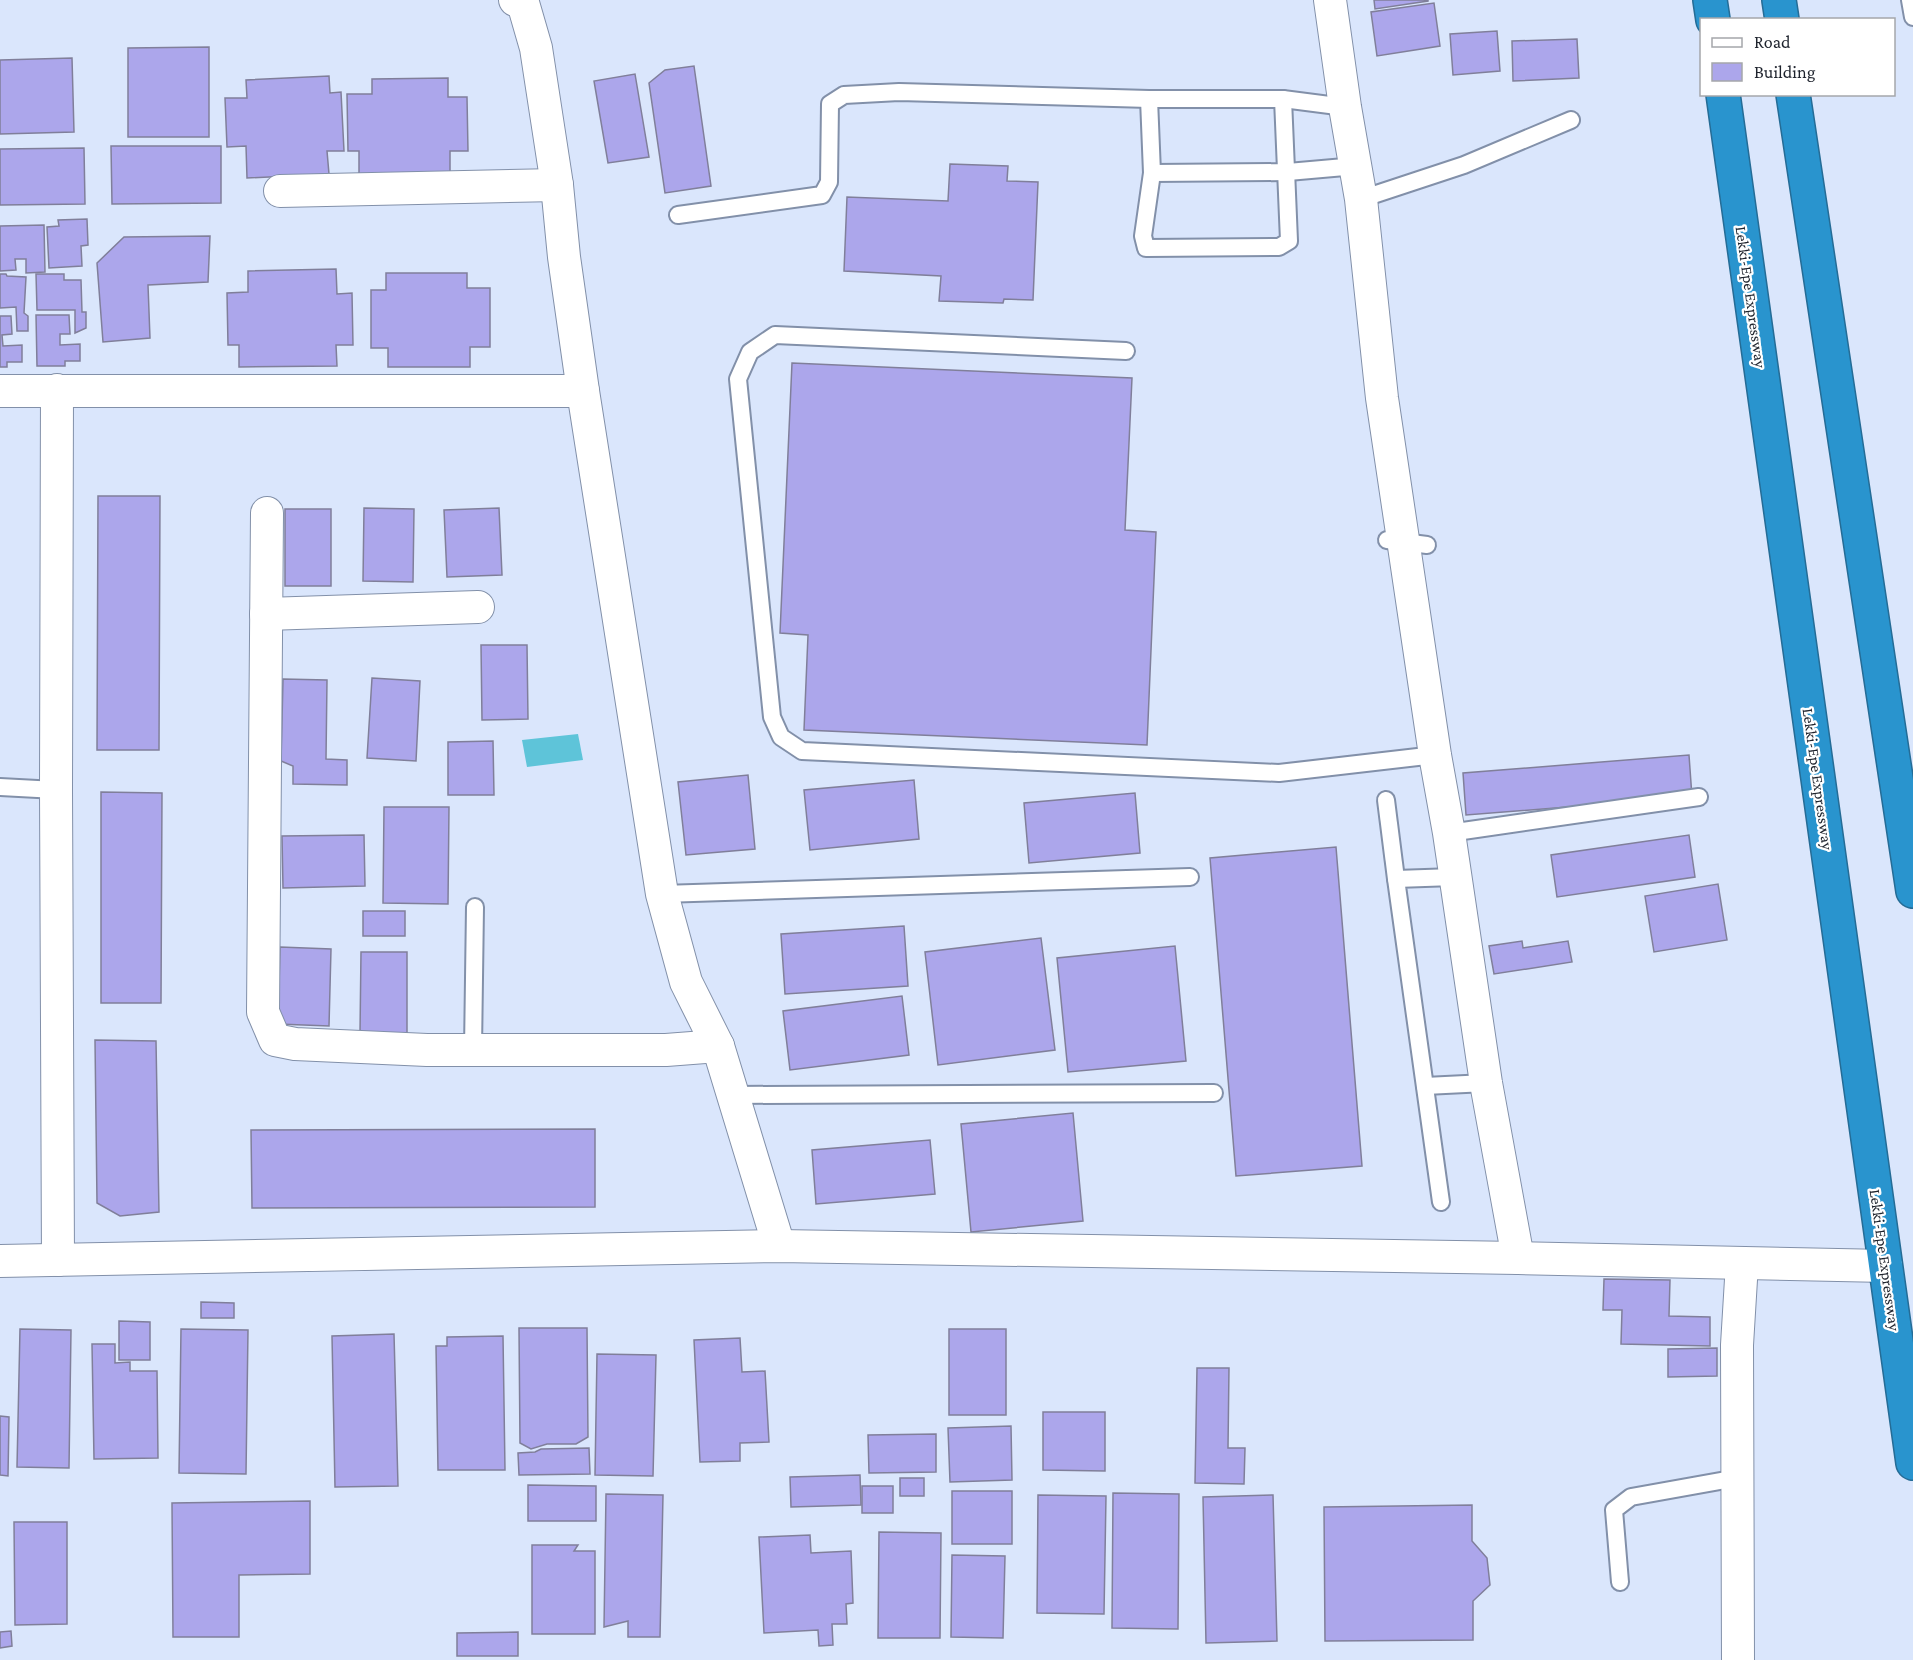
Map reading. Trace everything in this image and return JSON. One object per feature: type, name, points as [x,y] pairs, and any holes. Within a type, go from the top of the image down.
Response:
[{"type":"highway","points":[[1710,0],[1713,18]]},
{"type":"highway","points":[[1779,0],[1782,18]]},
{"type":"highway","name":"Lekki-Epe Expressway","points":[[1723,96],[1913,1463]]},
{"type":"highway","points":[[1793,96],[1913,891]]},
{"type":"street","points":[[515,0],[523,3],[536,48],[557,185],[564,257],[583,391],[662,894],[686,982],[718,1046],[779,1246]]},
{"type":"street","points":[[1330,0],[1361,199],[1382,398],[1406,542],[1435,756],[1449,833],[1486,1083],[1518,1258]]},
{"type":"street","points":[[280,191],[557,185]]},
{"type":"street","points":[[57,390],[58,1260]]},
{"type":"street","points":[[0,391],[583,391]]},
{"type":"street","points":[[267,513],[263,1012],[275,1040],[338,1047],[427,1050],[666,1050],[718,1046]]},
{"type":"street","points":[[266,614],[478,607]]},
{"type":"street","points":[[0,1261],[779,1246],[1886,1266]]},
{"type":"street","points":[[1738,1660],[1737,1345],[1742,1263]]},
{"type":"lane","points":[[1910,0],[1913,17]]},
{"type":"lane","points":[[678,214],[822,195],[829,182],[830,104],[844,95],[899,92],[1149,99],[1284,99],[1345,107]]},
{"type":"lane","points":[[1149,99],[1152,172],[1143,236],[1146,248],[1167,249],[1279,247],[1289,241],[1284,99]]},
{"type":"lane","points":[[1361,199],[1464,165],[1571,120]]},
{"type":"lane","points":[[1152,172],[1288,172],[1356,166]]},
{"type":"lane","points":[[1126,351],[775,335],[750,352],[738,379],[772,717],[781,737],[802,751],[1279,773],[1435,756]]},
{"type":"lane","points":[[0,787],[56,789]]},
{"type":"lane","points":[[1449,833],[1699,797]]},
{"type":"lane","points":[[1386,800],[1441,1202]]},
{"type":"lane","points":[[662,894],[1190,877]]},
{"type":"lane","points":[[1396,879],[1454,877]]},
{"type":"lane","points":[[473,1050],[475,907]]},
{"type":"lane","points":[[1425,1086],[1486,1083]]},
{"type":"lane","points":[[733,1095],[1214,1093]]},
{"type":"lane","points":[[1620,1582],[1614,1510],[1631,1497],[1737,1478]]},
{"type":"water","points":[[578,734],[583,760],[527,767],[522,740]]},
{"type":"building","points":[[1374,0],[1428,0],[1428,1],[1375,9]]},
{"type":"building","points":[[1434,3],[1440,46],[1377,56],[1371,12]]},
{"type":"building","points":[[1497,31],[1500,71],[1453,75],[1450,34]]},
{"type":"building","points":[[1577,39],[1579,78],[1513,81],[1512,41]]},
{"type":"building","points":[[209,47],[209,137],[128,137],[128,48]]},
{"type":"building","points":[[72,58],[74,132],[0,134],[0,60]]},
{"type":"building","points":[[694,66],[711,186],[665,193],[649,83],[665,70]]},
{"type":"building","points":[[635,74],[649,157],[608,163],[594,81]]},
{"type":"building","points":[[329,76],[330,93],[341,92],[344,151],[327,151],[329,174],[247,178],[246,146],[227,147],[225,98],[247,98],[246,80]]},
{"type":"building","points":[[448,78],[448,97],[467,97],[468,151],[450,151],[450,173],[359,174],[359,151],[348,151],[347,94],[372,94],[372,79]]},
{"type":"building","points":[[111,146],[221,146],[221,203],[112,204]]},
{"type":"building","points":[[84,148],[85,204],[0,205],[0,149]]},
{"type":"building","points":[[950,164],[1008,166],[1007,181],[1038,182],[1033,300],[1004,299],[1003,303],[939,301],[941,276],[844,271],[847,197],[948,201]]},
{"type":"building","points":[[87,219],[88,245],[81,246],[82,266],[49,268],[47,227],[59,226],[58,220]]},
{"type":"building","points":[[44,225],[45,272],[26,273],[26,259],[15,259],[16,270],[0,271],[0,226]]},
{"type":"building","points":[[210,236],[208,282],[148,285],[150,338],[103,342],[97,263],[124,237]]},
{"type":"building","points":[[336,269],[337,294],[352,293],[353,345],[336,345],[337,366],[239,367],[239,345],[228,345],[227,293],[248,292],[248,271]]},
{"type":"building","points":[[386,273],[467,273],[467,288],[490,288],[490,347],[470,347],[470,367],[388,367],[388,348],[371,348],[371,290],[386,290]]},
{"type":"building","points":[[0,274],[26,277],[24,313],[28,316],[28,331],[17,331],[16,307],[0,308]]},
{"type":"building","points":[[36,274],[64,274],[64,280],[81,280],[82,312],[86,312],[86,328],[75,333],[75,310],[37,310]]},
{"type":"building","points":[[36,315],[69,315],[70,334],[60,334],[60,345],[80,344],[80,361],[65,361],[65,366],[37,366]]},
{"type":"building","points":[[0,316],[11,316],[12,334],[2,335],[3,346],[22,345],[22,362],[7,362],[7,367],[0,367]]},
{"type":"building","points":[[792,363],[1132,378],[1125,530],[1156,532],[1147,745],[804,730],[808,635],[780,633]]},
{"type":"building","points":[[98,496],[160,496],[159,750],[97,750]]},
{"type":"building","points":[[364,508],[414,509],[413,582],[363,581]]},
{"type":"building","points":[[499,508],[502,575],[447,577],[444,510]]},
{"type":"building","points":[[285,509],[331,509],[331,586],[285,586]]},
{"type":"building","points":[[481,645],[527,645],[528,719],[482,720]]},
{"type":"building","points":[[372,678],[420,681],[416,761],[367,758]]},
{"type":"building","points":[[283,679],[327,680],[326,759],[347,760],[347,785],[293,784],[293,766],[281,761]]},
{"type":"building","points":[[493,741],[494,795],[448,795],[448,742]]},
{"type":"building","points":[[1689,755],[1692,797],[1466,815],[1463,773]]},
{"type":"building","points":[[748,775],[755,849],[686,855],[678,782]]},
{"type":"building","points":[[914,780],[919,839],[810,850],[804,790]]},
{"type":"building","points":[[101,792],[162,793],[161,1003],[101,1003]]},
{"type":"building","points":[[1135,793],[1140,853],[1029,863],[1024,803]]},
{"type":"building","points":[[384,807],[449,807],[448,904],[383,903]]},
{"type":"building","points":[[364,835],[365,886],[283,888],[282,836]]},
{"type":"building","points":[[1689,835],[1695,877],[1557,897],[1551,855]]},
{"type":"building","points":[[1336,847],[1362,1166],[1236,1176],[1210,858]]},
{"type":"building","points":[[1718,884],[1727,940],[1654,952],[1645,896]]},
{"type":"building","points":[[363,911],[405,911],[405,936],[363,936]]},
{"type":"building","points":[[904,926],[908,986],[785,994],[781,934]]},
{"type":"building","points":[[1041,938],[1055,1050],[938,1065],[925,952]]},
{"type":"building","points":[[1522,941],[1523,948],[1568,941],[1572,962],[1494,974],[1489,946]]},
{"type":"building","points":[[1175,946],[1186,1061],[1068,1072],[1057,958]]},
{"type":"building","points":[[280,947],[331,949],[329,1026],[278,1024]]},
{"type":"building","points":[[361,952],[407,952],[407,1033],[360,1033]]},
{"type":"building","points":[[902,996],[909,1055],[790,1070],[783,1011]]},
{"type":"building","points":[[95,1040],[156,1041],[159,1212],[120,1216],[97,1203]]},
{"type":"building","points":[[1073,1113],[1083,1221],[971,1232],[961,1124]]},
{"type":"building","points":[[595,1129],[595,1207],[252,1208],[251,1130]]},
{"type":"building","points":[[930,1140],[935,1194],[816,1204],[812,1150]]},
{"type":"building","points":[[1604,1279],[1670,1280],[1669,1316],[1710,1317],[1710,1346],[1621,1344],[1622,1310],[1603,1310]]},
{"type":"building","points":[[201,1302],[234,1303],[234,1318],[201,1318]]},
{"type":"building","points":[[119,1321],[150,1322],[150,1360],[119,1360]]},
{"type":"building","points":[[519,1328],[587,1328],[588,1437],[576,1444],[547,1444],[531,1449],[520,1443]]},
{"type":"building","points":[[20,1329],[71,1330],[69,1468],[17,1467]]},
{"type":"building","points":[[181,1329],[248,1330],[246,1474],[179,1473]]},
{"type":"building","points":[[949,1329],[1006,1329],[1006,1415],[949,1415]]},
{"type":"building","points":[[394,1334],[398,1486],[335,1487],[332,1336]]},
{"type":"building","points":[[503,1336],[505,1470],[438,1470],[436,1346],[447,1346],[447,1337]]},
{"type":"building","points":[[740,1338],[742,1372],[765,1371],[769,1442],[740,1443],[740,1461],[700,1462],[694,1340]]},
{"type":"building","points":[[92,1344],[115,1344],[115,1363],[130,1362],[130,1371],[157,1371],[158,1458],[94,1459]]},
{"type":"building","points":[[1717,1348],[1717,1376],[1668,1377],[1668,1349]]},
{"type":"building","points":[[597,1354],[656,1355],[653,1476],[595,1475]]},
{"type":"building","points":[[1197,1368],[1229,1368],[1228,1448],[1245,1448],[1244,1484],[1195,1483]]},
{"type":"building","points":[[1043,1412],[1105,1412],[1105,1471],[1043,1470]]},
{"type":"building","points":[[0,1416],[9,1417],[8,1476],[0,1475]]},
{"type":"building","points":[[1011,1426],[1012,1480],[950,1482],[948,1428]]},
{"type":"building","points":[[936,1434],[936,1472],[869,1473],[868,1435]]},
{"type":"building","points":[[589,1448],[590,1474],[519,1475],[518,1453],[535,1452],[541,1449]]},
{"type":"building","points":[[860,1475],[861,1505],[791,1507],[790,1477]]},
{"type":"building","points":[[900,1478],[924,1478],[924,1496],[900,1496]]},
{"type":"building","points":[[528,1485],[596,1486],[596,1521],[528,1521]]},
{"type":"building","points":[[862,1486],[893,1486],[893,1513],[862,1513]]},
{"type":"building","points":[[952,1491],[1012,1491],[1012,1544],[952,1544]]},
{"type":"building","points":[[1113,1493],[1179,1494],[1178,1629],[1112,1628]]},
{"type":"building","points":[[606,1494],[663,1495],[660,1637],[628,1637],[628,1621],[604,1627]]},
{"type":"building","points":[[1038,1495],[1106,1496],[1104,1614],[1037,1613]]},
{"type":"building","points":[[1273,1495],[1277,1641],[1206,1643],[1203,1497]]},
{"type":"building","points":[[310,1501],[310,1574],[239,1575],[239,1637],[173,1637],[172,1503]]},
{"type":"building","points":[[1472,1505],[1472,1541],[1487,1558],[1490,1585],[1473,1601],[1473,1640],[1325,1641],[1324,1507]]},
{"type":"building","points":[[14,1522],[67,1522],[67,1624],[15,1625]]},
{"type":"building","points":[[879,1532],[941,1533],[940,1638],[878,1638]]},
{"type":"building","points":[[810,1535],[811,1553],[851,1551],[853,1603],[846,1604],[847,1624],[832,1624],[833,1645],[819,1646],[818,1630],[764,1633],[759,1537]]},
{"type":"building","points":[[532,1545],[578,1545],[574,1551],[595,1551],[595,1634],[532,1634]]},
{"type":"building","points":[[952,1555],[1005,1556],[1003,1638],[951,1637]]},
{"type":"building","points":[[11,1631],[12,1646],[0,1648],[0,1632]]},
{"type":"building","points":[[518,1632],[518,1656],[457,1656],[457,1633]]}]
